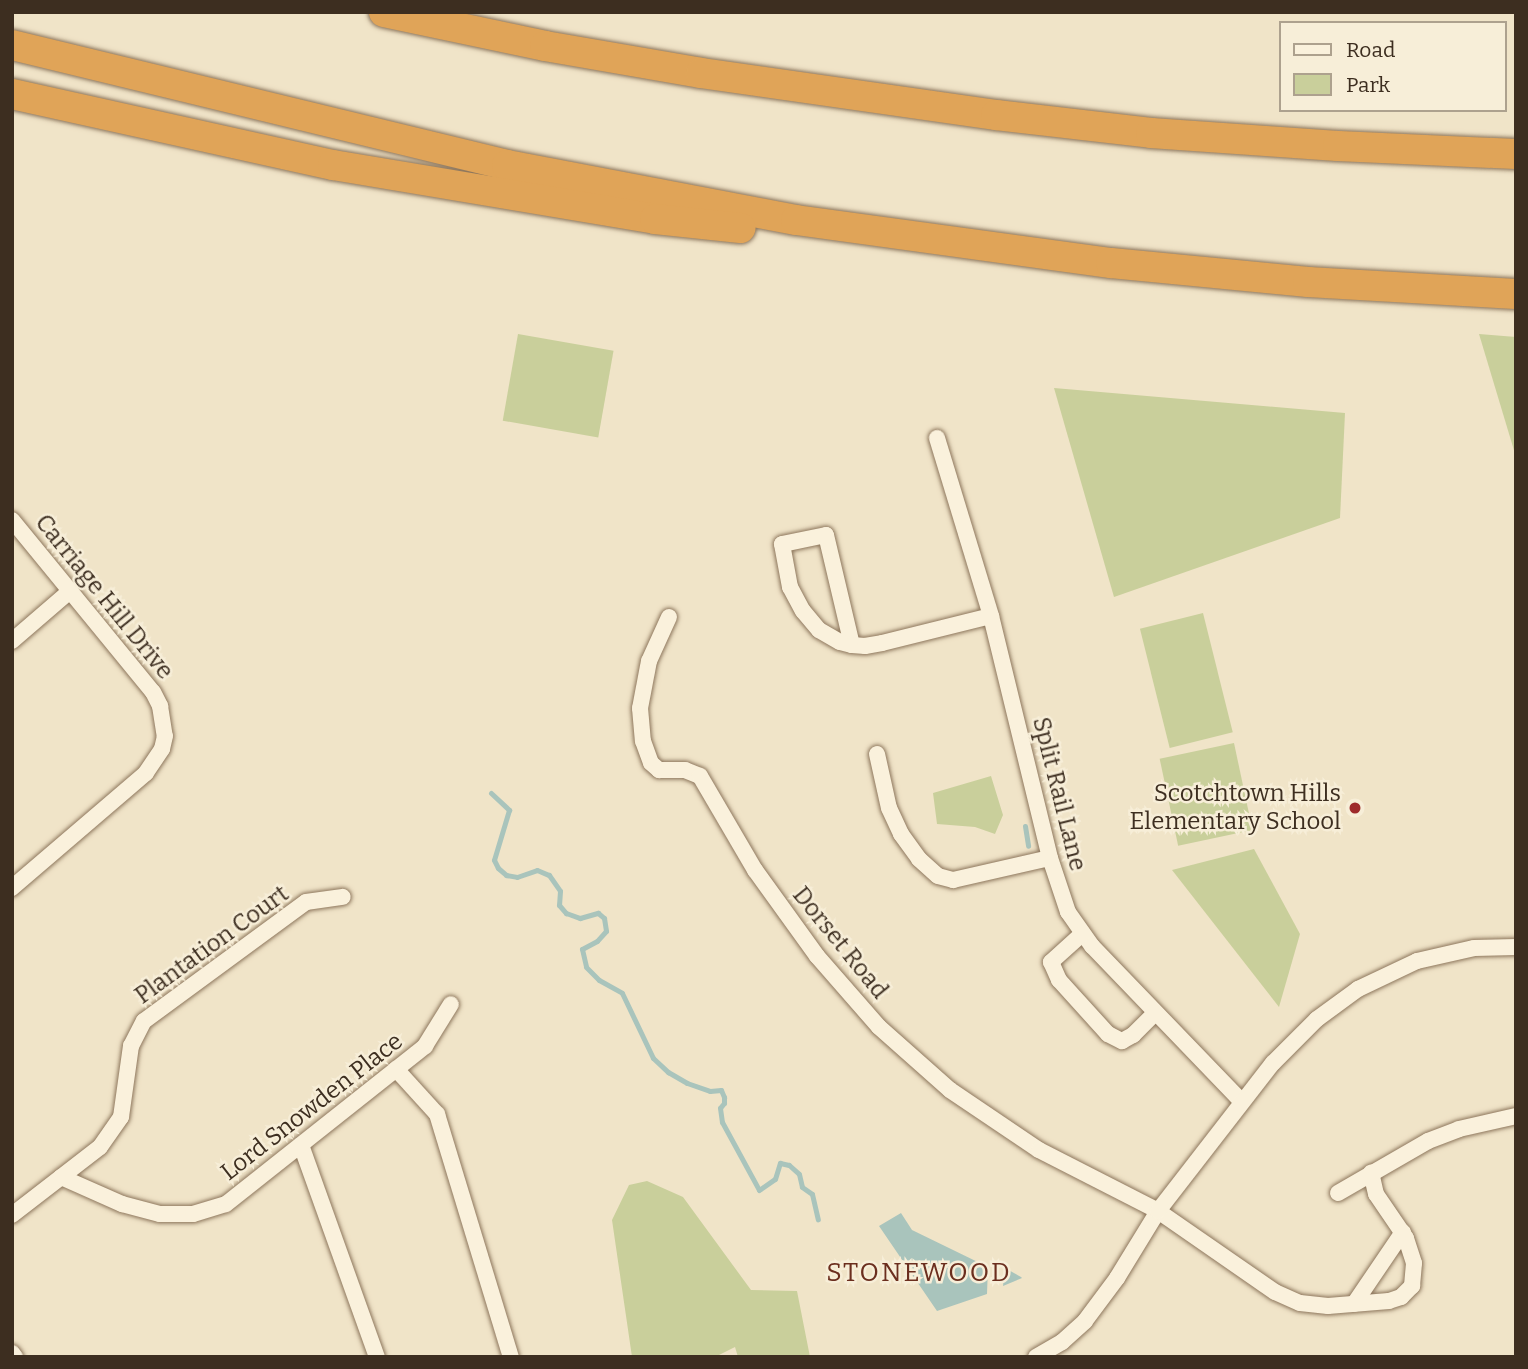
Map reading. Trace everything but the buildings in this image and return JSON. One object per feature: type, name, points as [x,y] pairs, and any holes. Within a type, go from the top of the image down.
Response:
[{"type":"highway","points":[[384,12],[545,46],[701,73],[996,115],[1151,133],[1516,154]]},
{"type":"highway","points":[[12,45],[507,165],[796,220],[950,243]]},
{"type":"highway","points":[[12,94],[333,165],[550,203],[683,222],[950,243],[1308,282],[1516,294]]},
{"type":"street","name":"Split Rail Lane","points":[[937,438],[991,616],[1063,901],[1082,934],[1242,1102]]},
{"type":"street","name":"Carriage Hill Drive","points":[[12,520],[153,692],[160,706],[165,736],[162,750],[146,773],[12,888]]},
{"type":"street","points":[[852,645],[826,535],[782,544],[790,587],[803,611],[819,630],[852,645],[882,643],[991,616]]},
{"type":"street","points":[[12,641],[70,591]]},
{"type":"street","name":"Dorset Road","points":[[669,617],[653,648],[642,699],[643,741],[651,764],[659,770],[695,772],[705,780],[750,861],[783,911],[860,1007],[912,1059],[972,1106],[1039,1150],[1158,1211]]},
{"type":"street","points":[[877,754],[889,808],[905,841],[938,876],[953,880],[1050,858]]},
{"type":"street","name":"Plantation Court","points":[[12,1215],[100,1147],[121,1117],[131,1046],[144,1021],[306,902],[343,897]]},
{"type":"street","points":[[1082,934],[1051,962],[1059,980],[1108,1034],[1122,1041],[1133,1035],[1155,1013]]},
{"type":"street","points":[[1036,1357],[1062,1342],[1085,1321],[1117,1278],[1158,1211],[1242,1102],[1296,1038],[1358,989],[1417,961],[1448,952],[1516,947]]},
{"type":"street","name":"Lord Snowden Place","points":[[61,1177],[122,1204],[160,1214],[194,1214],[226,1204],[425,1046],[451,1004]]},
{"type":"street","points":[[396,1069],[437,1114],[511,1357]]},
{"type":"street","points":[[1338,1193],[1428,1141],[1459,1129],[1516,1116]]},
{"type":"street","points":[[301,1145],[377,1357]]},
{"type":"street","points":[[1158,1211],[1287,1299],[1311,1306],[1389,1301],[1401,1297],[1412,1286],[1414,1263],[1403,1232],[1376,1194],[1371,1173]]},
{"type":"street","points":[[1354,1304],[1403,1232]]},
{"type":"green space","points":[[518,334],[614,351],[598,438],[503,421]]},
{"type":"green space","points":[[1479,334],[1516,337],[1516,457]]},
{"type":"green space","points":[[1054,388],[1345,413],[1340,518],[1114,597]]},
{"type":"green space","points":[[1203,613],[1233,732],[1170,748],[1140,629]]},
{"type":"green space","points":[[1234,743],[1253,830],[1178,846],[1160,759]]},
{"type":"green space","points":[[991,776],[1003,815],[995,834],[975,827],[937,824],[933,793]]},
{"type":"green space","points":[[1254,849],[1300,934],[1279,1007],[1172,870]]},
{"type":"green space","points":[[647,1181],[683,1197],[751,1290],[797,1291],[810,1357],[738,1357],[735,1347],[715,1357],[632,1357],[612,1220],[629,1185]]},
{"type":"water","points":[[901,1213],[912,1230],[988,1267],[987,1294],[937,1311],[879,1226]]},
{"type":"water","points":[[1005,1268],[1021,1277],[1022,1278],[1003,1286]]},
{"type":"waterway","points":[[491,793],[509,810],[494,860],[498,868],[506,875],[517,877],[537,870],[549,875],[560,891],[559,905],[566,913],[580,918],[598,913],[604,918],[606,931],[597,941],[582,949],[586,967],[599,980],[622,993],[653,1058],[668,1072],[687,1083],[710,1091],[721,1090],[724,1097],[720,1108],[722,1122],[759,1190],[775,1179],[780,1163],[789,1165],[799,1174],[802,1187],[812,1194],[818,1219]]},
{"type":"waterway","points":[[1025,826],[1028,846]]},
{"type":"place","name":"Scotchtown Hills Elementary School","points":[[1355,808]]},
{"type":"district","name":"STONEWOOD","points":[[919,1273]]}]
